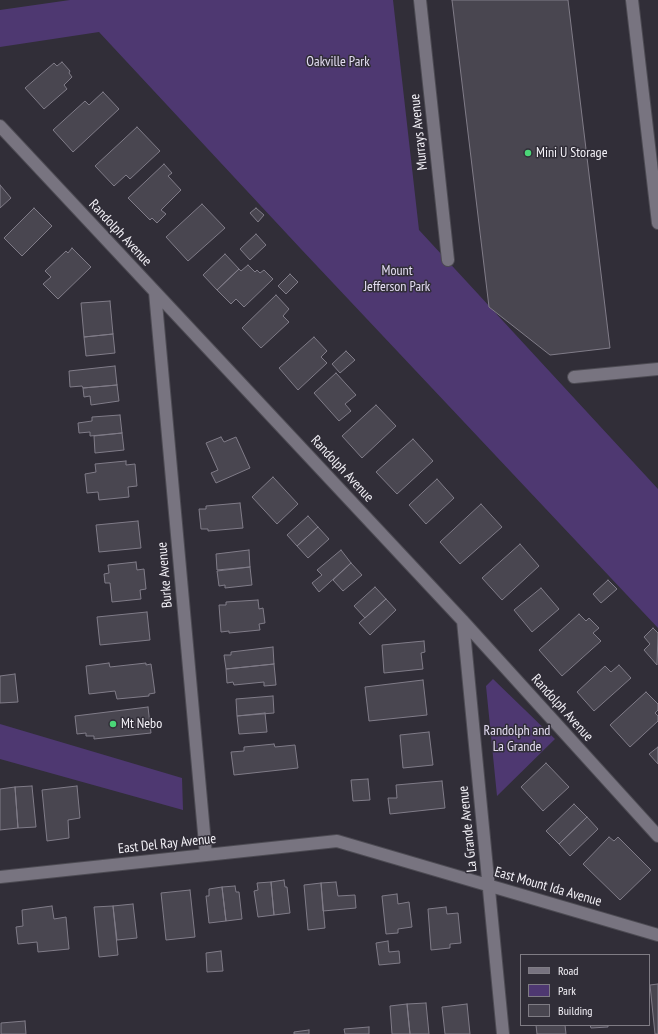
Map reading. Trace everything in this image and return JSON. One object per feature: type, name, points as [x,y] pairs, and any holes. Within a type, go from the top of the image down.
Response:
[{"type":"street","name":"Murrays Avenue","points":[[420,0],[448,260]]},
{"type":"street","points":[[632,0],[658,223]]},
{"type":"street","name":"Randolph Avenue","points":[[0,126],[463,621],[658,836]]},
{"type":"street","name":"Burke Avenue","points":[[155,292],[206,855]]},
{"type":"street","points":[[574,377],[658,370]]},
{"type":"street","name":"La Grande Avenue","points":[[463,621],[503,1034]]},
{"type":"street","name":"East Del Ray Avenue","points":[[0,877],[337,841]]},
{"type":"street","name":"East Mount Ida Avenue","points":[[337,841],[658,936]]},
{"type":"green space","name":"Mount Jefferson Park","points":[[70,0],[393,0],[419,230],[658,489],[658,628],[99,32],[0,47],[0,10]]},
{"type":"green space","name":"Randolph and La Grande","points":[[493,679],[555,739],[497,796],[486,686]]},
{"type":"green space","points":[[0,724],[182,778],[183,810],[0,759]]},
{"type":"building","name":"Mini U Storage","points":[[452,0],[568,0],[610,348],[550,355],[489,307]]},
{"type":"building","points":[[62,62],[70,71],[69,73],[72,77],[64,85],[67,89],[44,109],[25,88],[54,63],[57,66]]},
{"type":"building","points":[[103,92],[119,109],[73,152],[53,130],[85,101],[89,105]]},
{"type":"building","points":[[137,127],[160,151],[130,179],[126,175],[114,186],[95,166]]},
{"type":"building","points":[[164,164],[172,173],[168,176],[181,190],[161,210],[166,214],[157,223],[152,218],[150,220],[128,198]]},
{"type":"building","points":[[0,185],[11,198],[0,208]]},
{"type":"building","points":[[202,204],[225,228],[188,261],[166,237]]},
{"type":"building","points":[[34,208],[52,226],[22,256],[4,238]]},
{"type":"building","points":[[256,208],[264,215],[258,222],[250,213]]},
{"type":"building","points":[[256,234],[266,245],[250,260],[240,249]]},
{"type":"building","points":[[72,248],[91,267],[58,299],[43,284],[51,277],[45,271],[66,251],[68,253]]},
{"type":"building","points":[[225,254],[239,269],[217,290],[203,275]]},
{"type":"building","points":[[248,265],[255,272],[257,270],[260,273],[264,270],[273,279],[244,307],[236,299],[231,304],[217,290],[239,269],[241,271]]},
{"type":"building","points":[[290,274],[298,282],[286,294],[278,286]]},
{"type":"building","points":[[276,295],[289,309],[283,316],[289,322],[261,348],[242,328]]},
{"type":"building","points":[[110,301],[113,334],[84,337],[81,303]]},
{"type":"building","points":[[113,334],[115,353],[86,356],[84,337]]},
{"type":"building","points":[[314,337],[327,351],[321,357],[327,363],[298,390],[279,368]]},
{"type":"building","points":[[346,351],[355,360],[340,373],[332,364]]},
{"type":"building","points":[[115,366],[117,385],[83,388],[82,386],[70,387],[69,371]]},
{"type":"building","points":[[336,373],[356,395],[345,404],[351,411],[339,421],[314,393]]},
{"type":"building","points":[[117,385],[119,401],[91,405],[90,396],[84,397],[83,388]]},
{"type":"building","points":[[376,405],[396,426],[362,458],[342,436]]},
{"type":"building","points":[[120,415],[122,433],[90,436],[90,432],[79,433],[78,423],[92,421],[92,417]]},
{"type":"building","points":[[122,433],[124,450],[95,453],[94,436]]},
{"type":"building","points":[[221,437],[224,442],[236,437],[250,468],[216,483],[211,473],[218,470],[206,443]]},
{"type":"building","points":[[413,439],[433,461],[397,494],[376,472]]},
{"type":"building","points":[[126,461],[126,465],[135,464],[137,486],[128,487],[129,497],[99,500],[98,492],[87,493],[85,474],[96,472],[95,464]]},
{"type":"building","points":[[273,477],[298,504],[277,524],[252,497]]},
{"type":"building","points":[[437,479],[454,498],[426,524],[409,505]]},
{"type":"building","points":[[240,503],[243,528],[208,531],[208,529],[201,529],[199,509],[206,509],[206,506]]},
{"type":"building","points":[[481,504],[502,527],[460,564],[440,542]]},
{"type":"building","points":[[308,516],[318,527],[297,546],[287,535]]},
{"type":"building","points":[[138,521],[141,548],[99,552],[96,525]]},
{"type":"building","points":[[318,527],[329,539],[308,558],[297,546]]},
{"type":"building","points":[[520,544],[539,566],[502,600],[482,578]]},
{"type":"building","points":[[249,550],[250,567],[217,570],[216,554]]},
{"type":"building","points":[[341,550],[351,563],[319,592],[312,583],[322,575],[317,570]]},
{"type":"building","points":[[136,562],[137,570],[144,569],[146,589],[140,590],[141,599],[112,602],[110,583],[105,583],[104,574],[109,573],[108,565]]},
{"type":"building","points":[[351,563],[362,575],[343,591],[333,580]]},
{"type":"building","points":[[250,567],[252,585],[225,588],[225,585],[219,586],[217,571]]},
{"type":"building","points":[[608,580],[617,589],[601,603],[593,594]]},
{"type":"building","points":[[375,587],[386,599],[365,618],[354,606]]},
{"type":"building","points":[[541,588],[559,609],[532,632],[514,610]]},
{"type":"building","points":[[386,599],[396,610],[370,635],[359,623]]},
{"type":"building","points":[[258,600],[259,609],[263,608],[265,623],[259,624],[260,630],[229,633],[229,631],[221,632],[219,605],[226,605],[226,602]]},
{"type":"building","points":[[147,612],[150,640],[100,645],[97,617]]},
{"type":"building","points":[[579,614],[586,621],[589,618],[599,628],[593,633],[601,641],[562,676],[539,650]]},
{"type":"building","points":[[653,628],[658,633],[657,665],[644,650],[650,644],[644,637]]},
{"type":"building","points":[[424,641],[425,652],[421,653],[423,669],[384,673],[382,645]]},
{"type":"building","points":[[273,647],[274,664],[226,669],[224,655],[231,655],[231,652]]},
{"type":"building","points":[[109,663],[110,667],[146,663],[146,665],[151,664],[155,693],[149,694],[149,696],[117,699],[115,691],[89,694],[86,666]]},
{"type":"building","points":[[274,664],[276,685],[264,686],[264,682],[234,685],[233,682],[227,683],[226,669]]},
{"type":"building","points":[[619,665],[631,678],[594,711],[577,692],[605,666],[611,672]]},
{"type":"building","points":[[15,674],[18,702],[0,703],[0,676]]},
{"type":"building","points":[[423,680],[427,715],[369,721],[365,687]]},
{"type":"building","points":[[646,692],[658,704],[658,710],[655,713],[658,716],[658,721],[630,747],[610,725]]},
{"type":"building","points":[[273,696],[274,713],[237,716],[236,699]]},
{"type":"building","name":"Mt Nebo","points":[[148,707],[151,733],[94,739],[94,736],[86,736],[86,733],[77,734],[75,716]]},
{"type":"building","points":[[265,713],[267,732],[239,734],[237,716]]},
{"type":"building","points":[[429,732],[433,765],[403,768],[400,735]]},
{"type":"building","points":[[274,744],[275,747],[295,745],[298,768],[234,775],[231,752],[244,751],[244,747]]},
{"type":"building","points":[[658,747],[658,764],[649,754]]},
{"type":"building","points":[[546,763],[569,787],[543,811],[521,787]]},
{"type":"building","points":[[368,779],[370,800],[353,801],[351,780]]},
{"type":"building","points":[[442,781],[445,808],[390,814],[388,798],[397,798],[396,785]]},
{"type":"building","points":[[32,786],[36,827],[18,828],[15,787]]},
{"type":"building","points":[[77,786],[80,818],[68,820],[69,838],[47,841],[42,790]]},
{"type":"building","points":[[15,787],[18,828],[0,830],[0,789]]},
{"type":"building","points":[[574,804],[587,817],[559,844],[546,831]]},
{"type":"building","points":[[587,817],[598,829],[570,856],[559,844]]},
{"type":"building","points":[[609,837],[614,841],[618,837],[651,870],[620,900],[583,864]]},
{"type":"building","points":[[284,880],[285,887],[287,887],[290,913],[274,915],[271,882]]},
{"type":"building","points":[[271,882],[274,915],[258,917],[254,891],[258,890],[257,883]]},
{"type":"building","points":[[336,882],[338,896],[355,895],[356,908],[323,911],[321,883]]},
{"type":"building","points":[[321,883],[325,928],[308,930],[304,885]]},
{"type":"building","points":[[235,886],[236,892],[239,892],[242,919],[226,921],[222,887]]},
{"type":"building","points":[[222,887],[226,921],[209,923],[206,896],[209,896],[209,889]]},
{"type":"building","points":[[190,890],[195,937],[166,940],[161,893]]},
{"type":"building","points":[[397,894],[398,904],[409,902],[412,927],[398,929],[398,933],[386,934],[382,896]]},
{"type":"building","points":[[133,904],[137,938],[117,940],[113,906]]},
{"type":"building","points":[[52,906],[54,919],[66,917],[69,949],[38,952],[37,942],[18,944],[16,927],[23,926],[22,910]]},
{"type":"building","points":[[113,906],[118,955],[99,957],[94,907]]},
{"type":"building","points":[[446,907],[447,914],[458,913],[461,943],[450,944],[450,948],[431,950],[428,909]]},
{"type":"building","points":[[388,941],[389,952],[399,951],[400,963],[379,965],[376,943]]},
{"type":"building","points":[[221,951],[223,971],[207,972],[206,953]]},
{"type":"building","points":[[658,984],[658,1034],[655,1034],[650,985]]},
{"type":"building","points":[[426,1003],[429,1034],[410,1034],[407,1004]]},
{"type":"building","points":[[407,1004],[410,1034],[392,1034],[390,1006]]},
{"type":"building","points":[[467,1004],[470,1034],[445,1034],[442,1007]]},
{"type":"building","points":[[25,1021],[26,1034],[1,1034],[1,1023]]},
{"type":"building","points":[[536,1026],[565,1026],[566,1034],[537,1034]]},
{"type":"building","points":[[590,1026],[608,1026],[608,1027],[591,1028]]},
{"type":"building","points":[[369,1027],[369,1034],[345,1034],[344,1029]]},
{"type":"building","points":[[309,1030],[309,1034],[294,1034],[294,1032]]},
{"type":"place","name":"Mini U Storage","points":[[528,153]]},
{"type":"place","name":"Mt Nebo","points":[[113,724]]},
{"type":"park label","name":"Oakville Park","points":[[338,62]]}]
